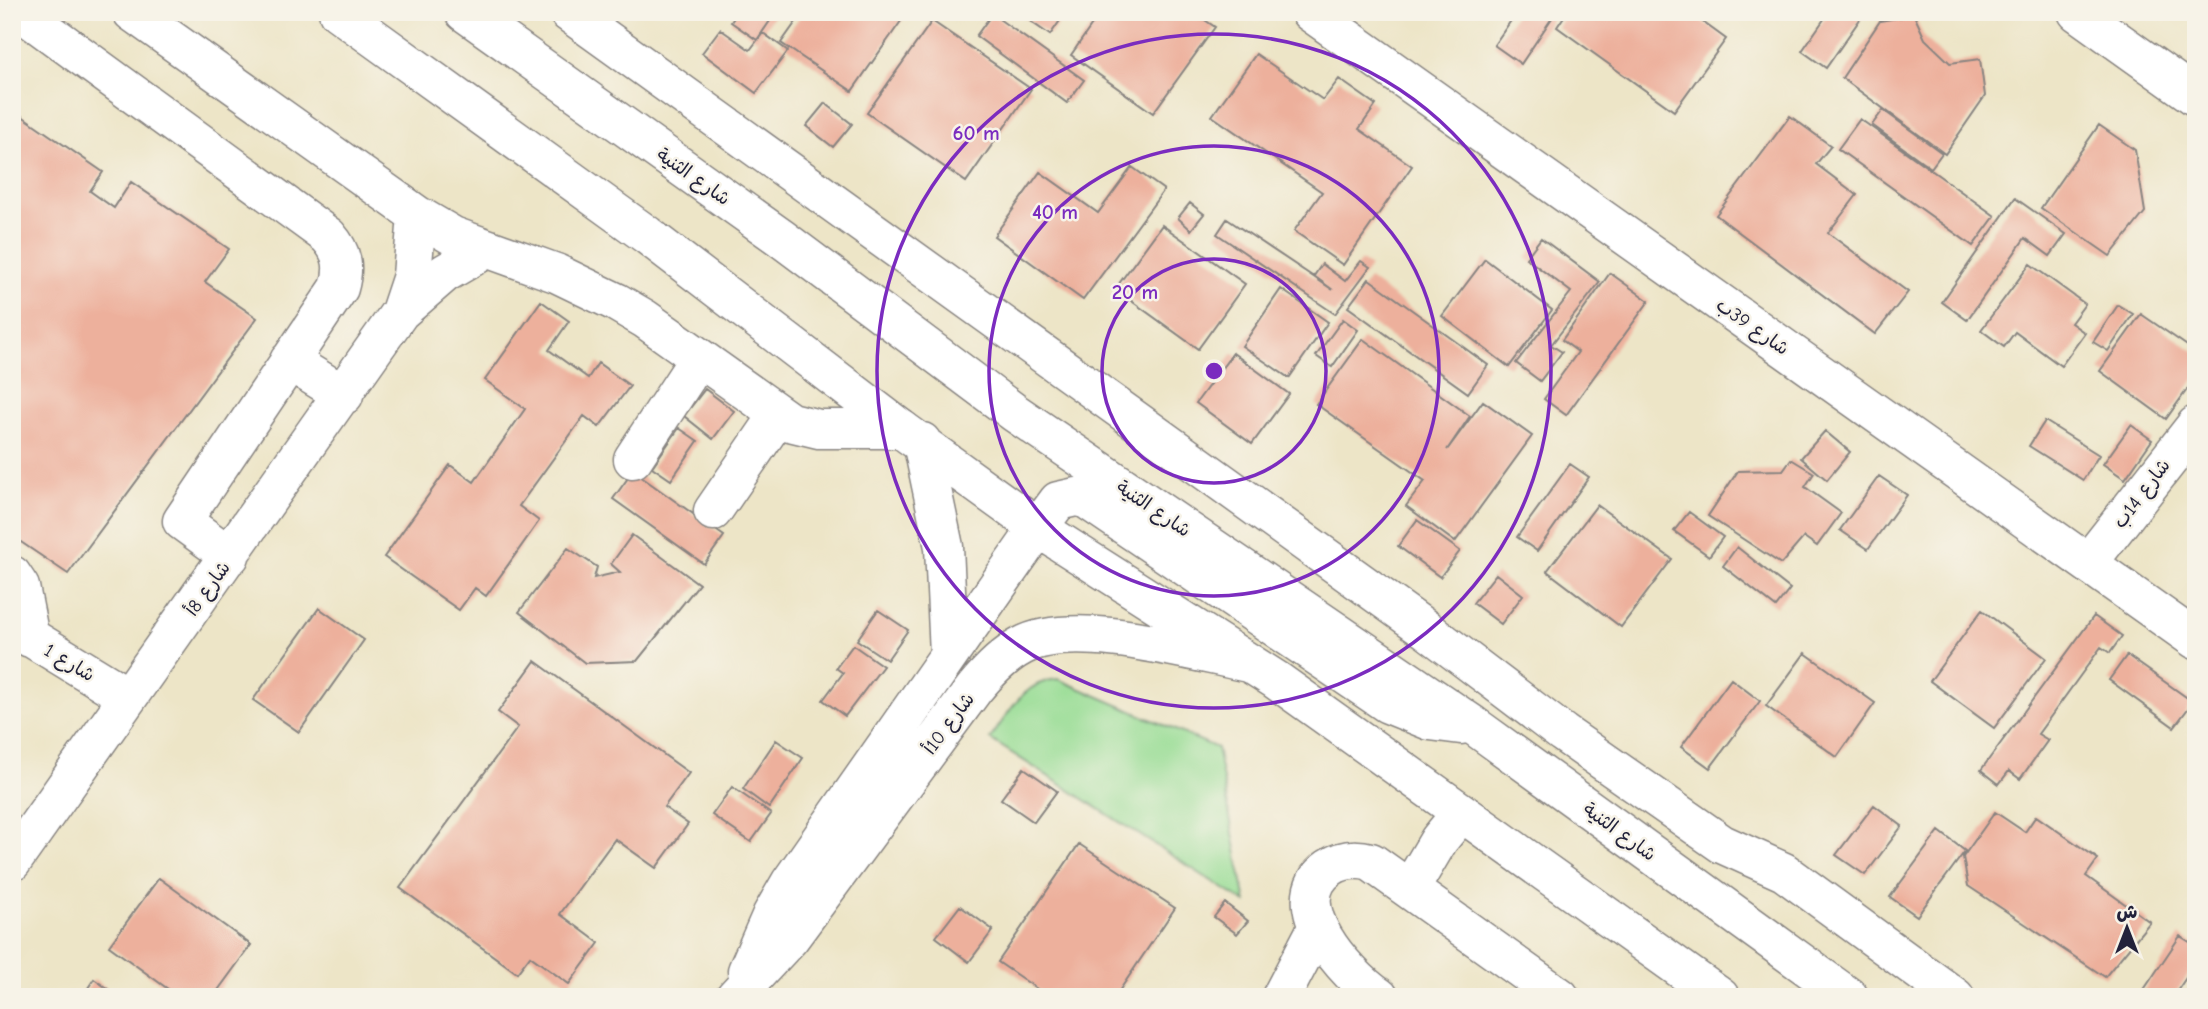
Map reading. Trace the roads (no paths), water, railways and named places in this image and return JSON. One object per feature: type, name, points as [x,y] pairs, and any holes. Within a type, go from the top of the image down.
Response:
[{"type":"street","points":[[21,12],[336,245],[344,266],[339,288],[181,521],[230,556]]},
{"type":"street","points":[[132,12],[444,232],[586,286],[645,318],[778,416],[819,429],[911,436]]},
{"type":"street","points":[[338,12],[646,234],[911,436],[1038,528],[1249,663],[1720,997]]},
{"type":"street","name":"شارع الثنية","points":[[464,12],[781,238],[1015,413],[1473,725],[1849,997]]},
{"type":"street","points":[[568,12],[1427,630],[1563,733],[1722,844],[1784,872],[1955,997]]},
{"type":"street","name":"شارع 39ب","points":[[1310,12],[2196,640]]},
{"type":"street","points":[[2077,12],[2196,97]]},
{"type":"street","name":"شارع 8أ","points":[[400,312],[412,276],[417,215]]},
{"type":"street","name":"شارع 8أ","points":[[12,862],[400,312],[445,272],[486,250]]},
{"type":"street","points":[[633,458],[699,358]]},
{"type":"street","points":[[289,362],[344,395]]},
{"type":"street","points":[[713,511],[778,416]]},
{"type":"street","name":"شارع 14ب","points":[[2099,571],[2196,425]]},
{"type":"street","points":[[911,436],[944,547],[950,654]]},
{"type":"street","name":"شارع 14ب","points":[[2099,571],[2196,452]]},
{"type":"street","name":"شارع 10أ","points":[[737,993],[772,914],[790,883],[1058,501],[1067,498],[1086,499],[1388,704],[1430,721],[1473,725]]},
{"type":"street","points":[[12,575],[22,593],[21,632]]},
{"type":"street","name":"شارع 1","points":[[21,632],[128,697]]},
{"type":"street","name":"شارع 10أ","points":[[737,993],[790,938],[974,689],[1002,660],[1023,645],[1058,636],[1116,638],[1249,663]]},
{"type":"street","points":[[1410,889],[1439,840],[1461,813]]},
{"type":"street","points":[[1379,997],[1345,966],[1318,926],[1311,902],[1314,891],[1325,870],[1336,863],[1360,859],[1371,862],[1560,997]]},
{"type":"street","points":[[1281,997],[1318,926]]}]
